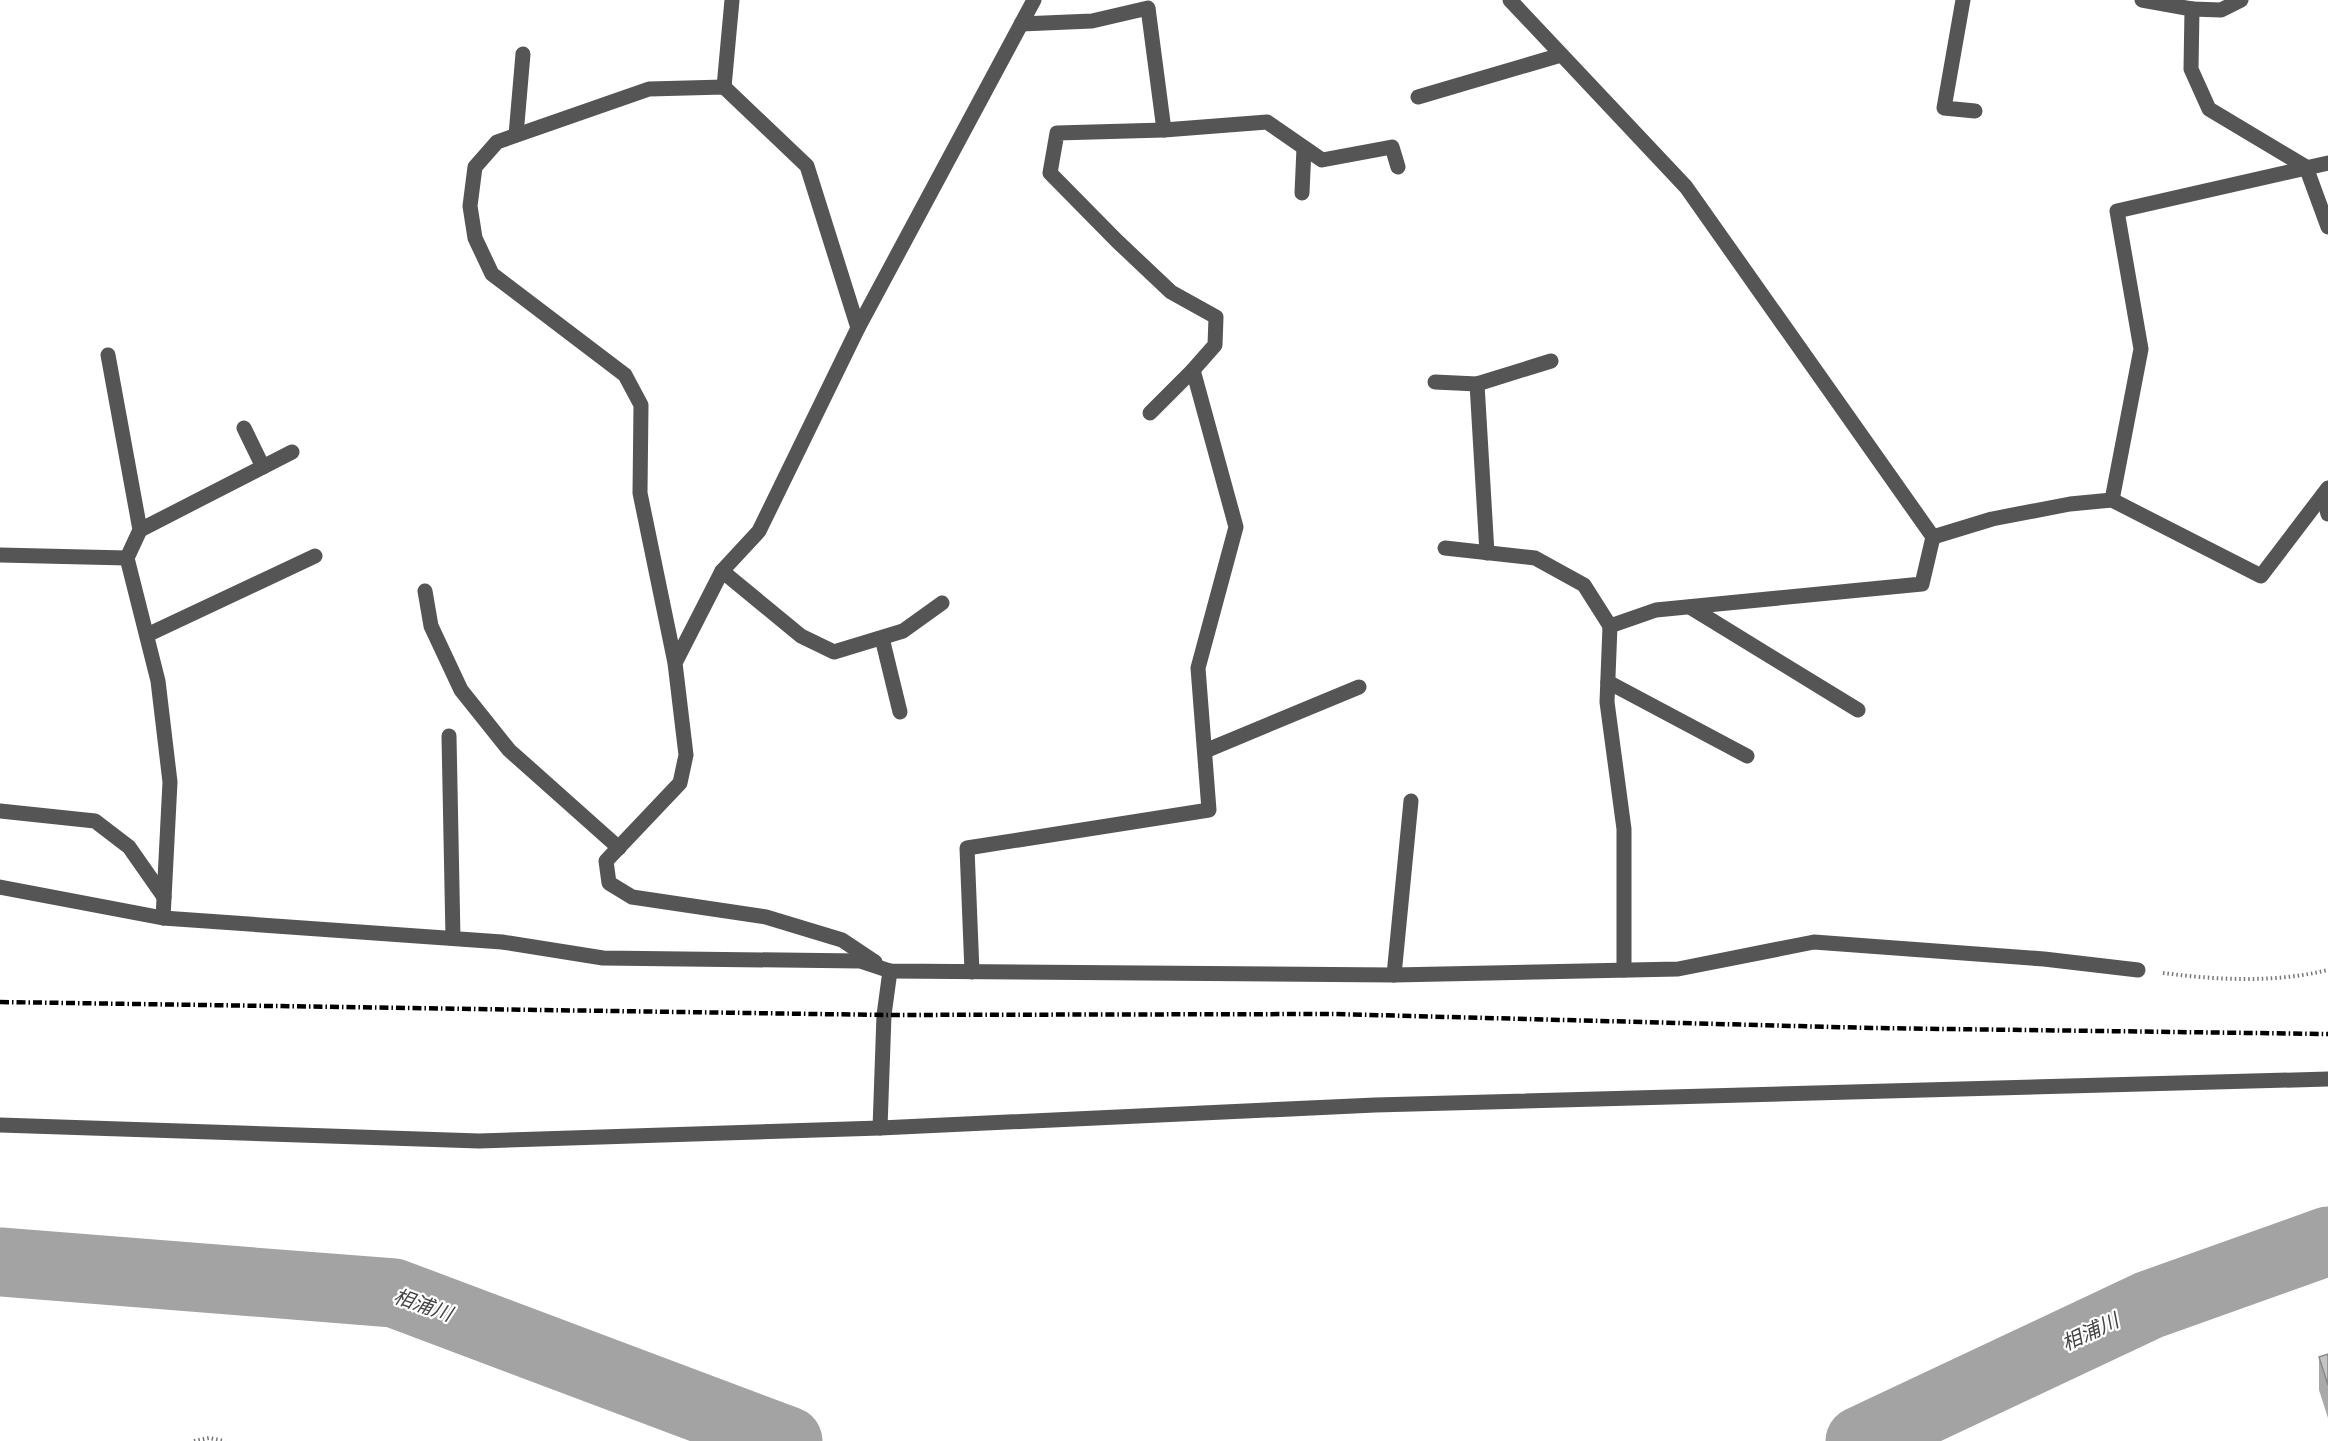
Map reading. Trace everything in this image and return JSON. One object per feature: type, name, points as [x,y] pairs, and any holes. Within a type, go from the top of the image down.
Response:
[{"type":"street","points":[[724,87],[732,0]]},
{"type":"street","points":[[675,663],[722,571],[759,531],[858,328],[1034,0]]},
{"type":"street","points":[[1510,0],[1686,187],[1933,537],[1922,584],[1656,610],[1610,626]]},
{"type":"street","points":[[1963,0],[1944,108],[1975,111]]},
{"type":"street","points":[[2142,0],[2192,9],[2221,10],[2241,0]]},
{"type":"street","points":[[1021,24],[1092,21],[1148,8],[1164,130]]},
{"type":"street","points":[[2192,9],[2191,69],[2209,109],[2306,167],[2328,227]]},
{"type":"street","points":[[516,135],[523,54]]},
{"type":"street","points":[[1418,97],[1562,55]]},
{"type":"street","points":[[858,328],[807,166],[724,87],[649,89],[497,142],[475,167],[470,206],[475,238],[492,274],[625,375],[641,405],[640,493],[675,663],[686,755],[680,783],[606,861],[609,883],[632,897],[766,917],[842,940],[890,971]]},
{"type":"street","points":[[1150,413],[1215,345],[1216,317],[1171,291],[1117,241],[1050,172],[1057,133],[1164,130],[1267,122],[1322,160],[1392,147],[1398,167]]},
{"type":"street","points":[[1302,193],[1304,148]]},
{"type":"street","points":[[2112,500],[2141,349],[2117,211],[2328,163]]},
{"type":"street","points":[[108,355],[140,530],[127,558],[158,681],[170,783],[163,918]]},
{"type":"street","points":[[1435,382],[1477,384],[1551,361]]},
{"type":"street","points":[[972,972],[967,848],[1209,810],[1198,668],[1236,527],[1193,370]]},
{"type":"street","points":[[1477,384],[1487,553]]},
{"type":"street","points":[[244,428],[263,467]]},
{"type":"street","points":[[140,530],[292,452]]},
{"type":"street","points":[[1933,537],[1992,519],[2070,504],[2112,500],[2261,576],[2325,492]]},
{"type":"street","points":[[2325,492],[2328,514]]},
{"type":"street","points":[[1445,548],[1535,558],[1584,585],[1610,626],[1607,702],[1624,829],[1624,970]]},
{"type":"street","points":[[0,555],[127,558]]},
{"type":"street","points":[[147,635],[315,556]]},
{"type":"street","points":[[722,571],[801,636],[834,652],[903,631],[942,603]]},
{"type":"street","points":[[425,591],[430,626],[461,690],[510,750],[619,848]]},
{"type":"street","points":[[1690,606],[1858,710]]},
{"type":"street","points":[[882,638],[900,712]]},
{"type":"street","points":[[1608,682],[1747,756]]},
{"type":"street","points":[[1205,751],[1359,687]]},
{"type":"street","points":[[449,736],[453,938]]},
{"type":"street","points":[[1395,975],[1411,801]]},
{"type":"street","points":[[0,811],[95,821],[129,847],[164,897]]},
{"type":"street","points":[[0,887],[163,918],[502,942],[603,958],[860,961],[890,971],[1395,975],[1678,969],[1814,942],[2044,959],[2138,970]]},
{"type":"street","points":[[880,1128],[884,1015],[890,971]]},
{"type":"street","points":[[0,1125],[479,1141],[880,1128],[1386,1104],[2328,1079]]},
{"type":"path","points":[[2138,970],[2208,979],[2292,977],[2328,970]]},
{"type":"path","points":[[194,1441],[209,1438],[225,1441]]},
{"type":"building","points":[[2328,1354],[2328,1385],[2319,1357]]},
{"type":"waterway","name":"相浦川","points":[[1860,1441],[2149,1305],[2328,1241]]},
{"type":"waterway","name":"相浦川","points":[[0,1262],[394,1293],[788,1441]]},
{"type":"railway","points":[[0,1002],[884,1015],[1333,1014],[1872,1028],[2328,1034]]}]
